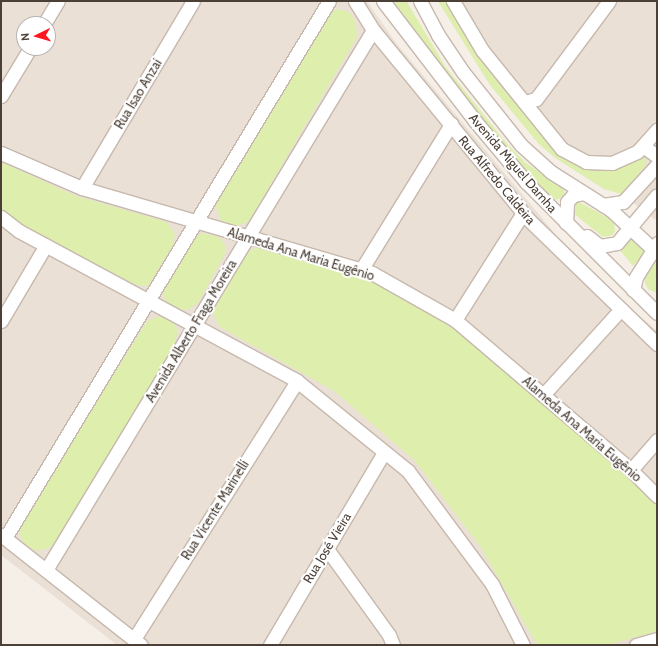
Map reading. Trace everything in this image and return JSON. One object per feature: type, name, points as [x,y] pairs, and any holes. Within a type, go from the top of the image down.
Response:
[{"type":"street","points":[[49,16],[58,1]]},
{"type":"street","name":"Rua Isao Anzai","points":[[82,188],[194,1]]},
{"type":"street","points":[[137,642],[3,537],[148,301],[329,1]]},
{"type":"street","name":"Rua Alfredo Caldeira","points":[[355,1],[373,30],[523,213],[657,344]]},
{"type":"street","name":"Avenida Miguel Damha","points":[[383,1],[475,121],[566,224],[657,313]]},
{"type":"street","name":"Avenida Miguel Damha","points":[[420,1],[438,35],[463,72],[521,145],[546,168],[603,205],[656,248]]},
{"type":"street","points":[[452,1],[482,50],[562,149],[586,162],[612,163],[640,149],[657,130]]},
{"type":"street","points":[[524,102],[536,99],[604,3]]},
{"type":"street","name":"Avenida Alberto Fraga Moreira","points":[[46,570],[373,30]]},
{"type":"street","points":[[1,96],[25,56]]},
{"type":"street","points":[[361,270],[450,124]]},
{"type":"street","points":[[640,149],[657,156]]},
{"type":"street","name":"Alameda Ana Maria Eugênio","points":[[1,153],[82,188],[372,273],[455,320],[631,470],[657,496]]},
{"type":"street","points":[[603,205],[623,202],[657,165]]},
{"type":"street","points":[[584,193],[573,195],[567,202],[566,224],[604,247],[617,243],[657,195]]},
{"type":"street","points":[[455,320],[523,213]]},
{"type":"street","points":[[1,217],[46,245],[297,381],[408,471],[492,584],[523,645]]},
{"type":"street","points":[[1,321],[46,245]]},
{"type":"street","points":[[634,290],[636,277],[656,248]]},
{"type":"street","points":[[543,395],[621,309]]},
{"type":"street","name":"Rua Vicente Marinelli","points":[[137,642],[297,381]]},
{"type":"street","points":[[631,470],[657,440]]},
{"type":"street","name":"Rua José Vieira","points":[[270,645],[384,452]]},
{"type":"street","points":[[327,549],[389,635],[393,645]]},
{"type":"street","points":[[636,645],[657,639]]},
{"type":"shaded area","points":[[1,1],[367,1],[396,43],[562,242],[597,279],[657,331],[657,645],[117,645],[1,555]]},
{"type":"shaded area","points":[[438,1],[657,1],[657,221],[619,192],[604,189],[554,157],[539,144],[490,85]]},
{"type":"green space","points":[[396,1],[407,2],[445,66],[508,145],[526,163],[563,188],[565,194],[559,199],[551,200],[531,182],[392,5]]},
{"type":"green space","points":[[438,1],[449,1],[567,157],[645,158],[646,165],[621,194],[604,189],[554,157],[539,144],[490,85]]},
{"type":"green space","points":[[337,9],[349,12],[356,22],[357,37],[249,221],[237,226],[221,221],[216,207],[216,198],[327,14]]},
{"type":"green space","points":[[1,162],[76,196],[167,222],[175,234],[173,245],[148,286],[136,285],[22,225],[1,209]]},
{"type":"green space","points":[[579,202],[614,221],[615,231],[613,235],[603,237],[573,213],[572,205]]},
{"type":"green space","points":[[201,233],[219,237],[226,246],[225,254],[198,303],[187,310],[175,308],[165,300],[163,291],[192,241]]},
{"type":"green space","points":[[629,238],[643,250],[643,254],[633,266],[619,249]]},
{"type":"green space","points":[[259,247],[373,281],[441,321],[465,337],[635,481],[657,504],[657,631],[608,645],[540,645],[536,643],[480,546],[414,460],[334,391],[220,327],[212,312],[243,253]]},
{"type":"green space","points":[[653,261],[657,263],[657,293],[648,289],[645,283],[644,275]]},
{"type":"green space","points":[[159,316],[170,319],[178,330],[174,346],[55,543],[49,548],[36,551],[24,544],[20,535],[20,526],[147,321]]}]
